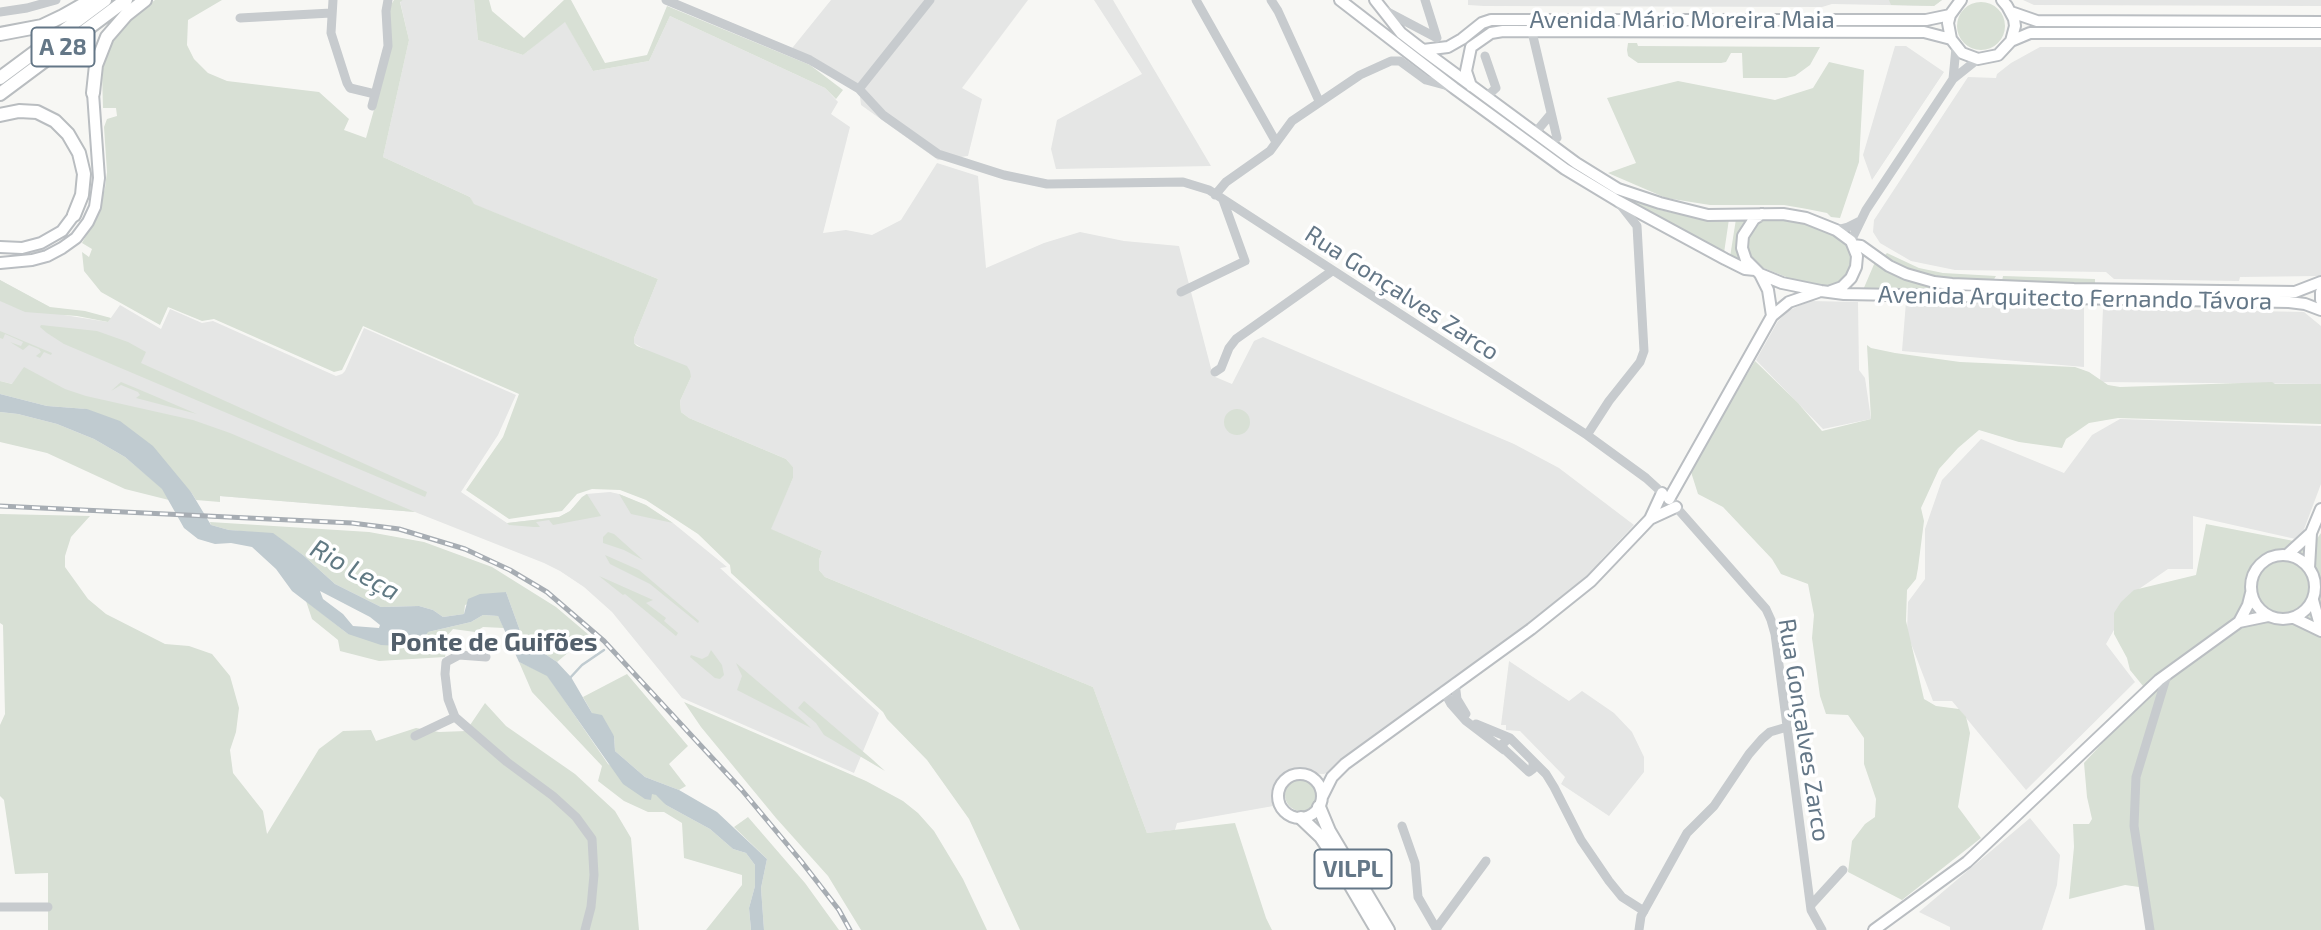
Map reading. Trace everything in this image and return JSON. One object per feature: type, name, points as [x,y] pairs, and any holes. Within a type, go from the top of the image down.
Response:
[{"type":"highway","points":[[0,34],[42,26],[91,0]]},
{"type":"highway","name":"A 28","points":[[0,78],[105,0]]},
{"type":"highway","name":"A 28","points":[[0,94],[126,0]]},
{"type":"highway","points":[[93,93],[96,65],[107,37],[120,21],[145,0]]},
{"type":"highway","points":[[0,115],[19,111],[37,112],[55,121],[68,134],[79,153],[84,174],[82,195],[74,215]]},
{"type":"highway","name":"VILPL","points":[[1320,802],[1329,831],[1388,930]]},
{"type":"highway","name":"VILPL","points":[[1301,818],[1321,837],[1377,930]]},
{"type":"main road","name":"Avenida Arquitecto Fernando Távora","points":[[1340,0],[1565,169],[1725,260],[1782,283],[1825,292],[2289,302],[2321,310]]},
{"type":"main road","points":[[1953,43],[1948,31],[1950,15],[1961,0]]},
{"type":"main road","points":[[2001,0],[2011,12],[2015,26],[2011,41]]},
{"type":"main road","name":"Avenida Arquitecto Fernando Távora","points":[[1377,4],[1401,33],[1576,163],[1618,189],[1660,203],[1708,215],[1762,214],[1806,218],[1836,230],[1889,266],[1934,282],[2074,289],[2295,292],[2321,282]]},
{"type":"main road","points":[[2011,12],[2029,20],[2043,21],[2321,22]]},
{"type":"main road","name":"Avenida Mário Moreira Maia","points":[[1423,50],[1448,47],[1491,20],[1927,20],[1950,15]]},
{"type":"main road","name":"Avenida Mário Moreira Maia","points":[[1471,86],[1466,71],[1471,47],[1491,33],[1924,32],[1953,43],[1962,53],[1978,59]]},
{"type":"main road","points":[[1978,59],[1998,55],[2011,41],[2030,33],[2321,33]]},
{"type":"main road","points":[[0,263],[47,256],[76,238],[88,222],[95,207],[99,178],[93,93]]},
{"type":"main road","points":[[1762,214],[1754,219],[1743,236],[1742,248],[1746,260],[1758,272],[1768,290],[1772,316]]},
{"type":"main road","points":[[0,247],[22,248],[41,243],[62,231],[74,215]]},
{"type":"main road","name":"Avenida Arquitecto Fernando Távora","points":[[1825,292],[1842,287],[1851,278],[1857,256],[1852,243]]},
{"type":"main road","points":[[1345,764],[1324,774],[1298,773],[1288,777],[1280,784],[1277,795],[1282,810],[1301,818],[1312,815],[1332,777],[1345,764],[1531,629],[1591,581],[1669,499],[1772,316],[1789,302],[1825,292]]},
{"type":"main road","points":[[2321,292],[2321,300]]},
{"type":"main road","points":[[1650,519],[1669,499]]},
{"type":"main road","points":[[2309,568],[2311,533],[2321,509]]},
{"type":"main road","points":[[2287,555],[2311,533]]},
{"type":"main road","points":[[2239,622],[2248,606],[2253,576],[2266,560],[2287,555],[2297,558],[2309,568],[2316,584],[2313,600],[2304,613],[2284,620],[2268,615],[2257,607],[2252,591]]},
{"type":"main road","points":[[2313,600],[2321,630]]},
{"type":"main road","points":[[1874,930],[1968,862],[2166,675],[2239,622],[2268,615]]},
{"type":"main road","points":[[2294,618],[2321,630]]},
{"type":"main road","points":[[1309,775],[1321,788],[1320,802]]},
{"type":"street","points":[[0,12],[56,0]]},
{"type":"street","points":[[333,0],[333,43],[347,83],[350,88],[375,94]]},
{"type":"street","points":[[372,106],[388,46],[388,0]]},
{"type":"street","name":"Rua Gonçalves Zarco","points":[[666,0],[810,60],[859,89],[883,115],[938,154],[1003,175],[1047,184],[1183,182],[1219,197],[1623,460],[1669,499],[1766,609],[1775,634],[1811,905],[1822,930]]},
{"type":"street","points":[[859,89],[930,0]]},
{"type":"street","points":[[1196,0],[1276,142]]},
{"type":"street","points":[[1271,0],[1279,11],[1319,102]]},
{"type":"street","points":[[1377,4],[1437,38],[1425,0]]},
{"type":"street","points":[[240,18],[331,13]]},
{"type":"street","points":[[1401,33],[1412,25]]},
{"type":"street","points":[[1532,32],[1557,138]]},
{"type":"street","points":[[1953,43],[1953,79]]},
{"type":"street","points":[[1485,56],[1496,88],[1486,97]]},
{"type":"street","points":[[1852,243],[1860,221],[1953,79],[1978,59]]},
{"type":"street","points":[[1181,292],[1245,261],[1219,197],[1226,182],[1269,151],[1292,121],[1360,75],[1394,60],[1426,80],[1454,88]]},
{"type":"street","points":[[1535,134],[1551,114]]},
{"type":"street","points":[[1587,435],[1643,357],[1637,226],[1618,201]]},
{"type":"street","points":[[1637,226],[1657,221]]},
{"type":"street","points":[[1836,230],[1860,221]]},
{"type":"street","points":[[1215,372],[1221,368],[1236,339],[1332,271]]},
{"type":"street","points":[[486,657],[459,655],[446,662],[448,699],[454,717],[507,762],[553,796],[576,817],[592,839],[592,907],[585,930]]},
{"type":"street","points":[[2150,930],[2134,825],[2136,777],[2166,675]]},
{"type":"street","points":[[1455,683],[1457,699],[1471,719],[1478,726],[1510,738],[1533,761],[1550,781],[1581,840],[1609,881],[1622,897],[1644,911]]},
{"type":"street","points":[[1444,691],[1451,704],[1472,727],[1543,781],[1561,803]]},
{"type":"street","points":[[1427,703],[1451,704]]},
{"type":"street","points":[[415,736],[454,717]]},
{"type":"street","points":[[1639,930],[1644,911],[1687,833],[1714,806],[1762,739],[1770,732],[1787,727]]},
{"type":"street","points":[[1508,754],[1503,744],[1510,738]]},
{"type":"street","points":[[1529,772],[1533,761]]},
{"type":"street","points":[[1402,826],[1415,863],[1418,897],[1437,930],[1486,861]]},
{"type":"street","points":[[1811,905],[1843,870]]},
{"type":"street","points":[[0,907],[48,907]]},
{"type":"shaded area","points":[[155,0],[222,0],[188,20],[187,45],[194,59],[208,73],[227,81],[319,92],[349,119],[344,130],[366,138],[392,46],[389,8],[394,0],[403,0],[400,2],[409,40],[383,157],[470,197],[474,204],[658,279],[634,343],[687,366],[691,377],[680,401],[681,412],[689,418],[786,459],[793,467],[793,478],[771,529],[822,551],[819,570],[825,577],[1093,687],[1147,833],[1235,823],[1272,930],[1020,930],[969,819],[927,760],[883,712],[731,573],[730,565],[698,534],[646,500],[620,490],[592,489],[577,494],[562,511],[509,519],[466,490],[503,437],[519,394],[363,326],[342,370],[334,372],[214,319],[202,321],[168,307],[160,325],[101,292],[84,271],[82,252],[89,257],[92,249],[82,243],[97,216],[105,188],[107,172],[104,127],[107,119],[117,116],[116,108],[103,108],[102,73],[105,59],[117,33],[126,22]]},
{"type":"shaded area","points":[[474,0],[478,40],[523,55],[565,21],[593,71],[649,61],[670,16],[825,88],[838,102],[831,114],[850,127],[823,233],[846,230],[872,235],[901,220],[937,163],[978,176],[986,268],[1044,243],[1080,232],[1124,241],[1179,246],[1213,376],[1232,384],[1254,341],[1263,337],[1514,444],[1559,468],[1634,525],[1601,560],[1591,581],[1345,764],[1324,774],[1298,773],[1288,777],[1278,789],[1279,805],[1177,823],[1175,830],[1147,833],[1093,687],[825,577],[819,570],[822,551],[770,529],[793,478],[793,467],[786,459],[689,418],[681,412],[680,401],[691,377],[634,343],[658,279],[473,204],[470,197],[383,157],[409,40],[400,1]]},
{"type":"shaded area","points":[[474,0],[489,0],[492,11],[524,38],[564,0],[571,0],[605,63],[647,55],[667,6],[810,65],[843,90],[836,99],[825,88],[670,16],[649,61],[593,71],[565,22],[523,55],[478,40]]},
{"type":"shaded area","points":[[831,0],[1028,0],[962,88],[982,99],[968,156],[938,160],[861,105],[859,89],[789,52]]},
{"type":"shaded area","points":[[1094,0],[1113,0],[1211,166],[1056,169],[1051,149],[1057,120],[1142,74]]},
{"type":"shaded area","points":[[1468,0],[1942,0],[1934,6],[1832,4],[1822,7],[1484,6],[1468,5]]},
{"type":"shaded area","points":[[1889,0],[1942,0],[1934,6],[1891,5]]},
{"type":"shaded area","points":[[2023,0],[2321,0],[2321,6],[2034,5]]},
{"type":"shaded area","points":[[1981,2],[1998,9],[2005,26],[1998,43],[1981,50],[1964,43],[1957,26],[1964,9]]},
{"type":"shaded area","points":[[1628,43],[1637,43],[1638,46],[1820,47],[1810,65],[1795,76],[1743,78],[1742,53],[1731,53],[1726,62],[1721,63],[1638,63],[1628,56]]},
{"type":"shaded area","points":[[1895,46],[1906,46],[1944,72],[1872,180],[1863,155]]},
{"type":"shaded area","points":[[2040,47],[2321,47],[2321,276],[2240,277],[2239,281],[2114,279],[2106,272],[1955,270],[1911,261],[1880,243],[1873,232],[1874,220],[1968,77],[1996,78],[1997,74],[2011,63]]},
{"type":"shaded area","points":[[1829,62],[1864,70],[1859,162],[1840,218],[1784,205],[1710,205],[1666,198],[1608,173],[1636,163],[1607,98],[1678,81],[1775,100],[1813,88]]},
{"type":"shaded area","points":[[1598,185],[1660,210],[1729,219],[1724,253]]},
{"type":"shaded area","points":[[1748,218],[1737,237],[1736,247],[1741,263],[1730,257],[1736,219]]},
{"type":"shaded area","points":[[1768,219],[1813,225],[1842,240],[1849,249],[1851,259],[1845,276],[1828,286],[1794,280],[1756,265],[1750,259],[1747,239],[1758,223]]},
{"type":"shaded area","points":[[1887,253],[1919,268],[1943,273],[1996,276],[1993,281],[1942,279],[1895,264],[1883,257]]},
{"type":"shaded area","points":[[1875,262],[1898,276],[1934,287],[2091,296],[1863,290]]},
{"type":"shaded area","points":[[2003,276],[2095,279],[2095,285],[2002,281]]},
{"type":"shaded area","points":[[0,280],[64,315],[108,322],[120,305],[161,329],[170,309],[202,323],[213,321],[336,376],[345,371],[364,328],[516,395],[498,435],[461,492],[507,523],[559,517],[570,511],[586,494],[610,492],[645,505],[673,523],[727,567],[720,568],[879,713],[854,773],[682,698],[612,612],[584,587],[544,563],[415,512],[219,496],[66,397],[0,381]]},
{"type":"shaded area","points":[[0,280],[50,307],[85,311],[111,318],[108,322],[77,316],[25,312],[0,301]]},
{"type":"shaded area","points":[[1809,301],[1858,302],[1859,370],[1865,378],[1871,419],[1823,429],[1756,360],[1778,321],[1788,311]]},
{"type":"shaded area","points":[[1906,302],[2084,307],[2084,367],[1902,351]]},
{"type":"shaded area","points":[[2103,308],[2304,312],[2321,326],[2321,384],[2100,382]]},
{"type":"shaded area","points":[[41,325],[97,331],[128,342],[146,352],[141,363],[427,492],[426,495],[425,497],[64,344],[47,333]]},
{"type":"shaded area","points":[[0,331],[52,353],[51,355],[44,352],[40,358],[36,356],[41,352],[39,349],[29,345],[23,350],[10,342],[21,346],[23,342],[5,334],[3,339],[0,338]]},
{"type":"shaded area","points":[[1867,345],[1895,353],[1960,362],[2075,367],[2089,372],[2108,385],[2120,387],[2272,382],[2321,384],[2321,424],[2118,418],[2089,423],[2066,439],[2062,448],[2019,442],[1979,430],[1939,469],[1921,508],[1924,521],[1918,568],[1916,579],[1907,590],[1906,621],[1924,699],[1936,706],[1959,709],[1966,717],[1970,733],[1958,807],[1981,838],[1902,900],[1848,872],[1852,841],[1865,824],[1875,817],[1876,799],[1864,764],[1864,738],[1848,715],[1826,714],[1820,696],[1812,638],[1814,615],[1808,584],[1781,574],[1772,559],[1723,507],[1698,494],[1691,472],[1696,456],[1755,361],[1822,431],[1871,419]]},
{"type":"shaded area","points":[[24,367],[65,389],[86,396],[193,420],[230,433],[415,512],[220,496],[220,502],[196,500],[191,492],[87,409],[47,406],[0,394],[0,381],[12,384]]},
{"type":"shaded area","points":[[121,382],[197,414],[136,398],[140,395],[138,392],[121,385],[111,391]]},
{"type":"shaded area","points":[[0,394],[47,406],[87,409],[120,421],[153,446],[191,492],[211,525],[229,530],[273,533],[335,584],[381,607],[419,606],[433,610],[443,617],[464,614],[468,599],[480,594],[506,592],[523,639],[557,662],[571,677],[592,713],[602,715],[614,736],[615,751],[645,777],[679,790],[717,812],[767,859],[761,888],[764,930],[751,930],[749,908],[755,886],[755,865],[746,853],[733,849],[710,829],[666,805],[656,795],[652,794],[651,800],[645,799],[623,784],[547,676],[519,662],[498,616],[483,615],[471,622],[428,632],[418,647],[381,645],[348,634],[292,591],[276,569],[252,547],[231,543],[215,544],[198,539],[184,528],[162,489],[125,457],[94,439],[57,424],[0,412]],"holes":[[[320,591],[380,625],[379,628],[353,626],[343,614],[323,599]]]},
{"type":"shaded area","points":[[1237,409],[1246,413],[1250,422],[1246,431],[1237,435],[1228,431],[1224,422],[1228,413]]},
{"type":"shaded area","points":[[0,412],[57,424],[94,439],[125,457],[163,489],[169,500],[125,489],[47,453],[0,442]]},
{"type":"shaded area","points":[[2120,419],[2321,426],[2321,484],[2300,540],[2193,516],[2193,569],[2168,569],[2136,591],[2106,644],[2135,682],[2026,790],[1952,701],[1933,701],[1907,633],[1908,602],[1925,579],[1925,529],[1942,480],[1981,439],[2064,473],[2092,435]]},
{"type":"shaded area","points":[[587,494],[601,516],[553,525],[549,520],[536,522],[540,527],[507,523],[559,517],[570,511]]},
{"type":"shaded area","points":[[619,494],[646,505],[673,523],[631,514]]},
{"type":"shaded area","points":[[0,514],[90,516],[71,537],[65,556],[65,567],[88,599],[106,614],[165,644],[189,646],[212,654],[230,676],[239,708],[230,750],[233,773],[263,811],[267,834],[319,749],[343,731],[371,730],[376,741],[416,728],[439,732],[466,731],[485,703],[506,726],[575,774],[615,811],[631,838],[639,930],[48,930],[48,873],[15,874],[4,800],[0,796],[0,725],[5,714],[3,625],[0,623]]},
{"type":"shaded area","points":[[210,522],[369,532],[424,542],[492,567],[556,607],[589,635],[557,662],[523,639],[506,592],[465,605],[464,614],[443,617],[433,610],[419,606],[381,607],[335,584],[303,555],[273,534],[229,530],[211,525]]},
{"type":"shaded area","points":[[2206,524],[2299,542],[2309,550],[2321,533],[2321,930],[2154,930],[2148,902],[2139,887],[2125,885],[2069,899],[2074,847],[2073,824],[2089,824],[2092,819],[2084,763],[2142,700],[2143,686],[2130,670],[2127,658],[2114,634],[2114,613],[2134,590],[2196,575]]},
{"type":"shaded area","points":[[608,532],[614,534],[643,560],[603,543],[603,537]]},
{"type":"shaded area","points":[[605,555],[639,570],[699,621],[698,623],[650,584],[610,564]]},
{"type":"shaded area","points":[[599,576],[653,600],[646,603],[666,618],[664,621],[678,633],[676,636],[625,594]]},
{"type":"shaded area","points":[[306,601],[348,634],[428,632],[471,622],[483,615],[498,616],[504,628],[483,627],[475,632],[453,629],[440,644],[447,647],[445,657],[379,661],[340,651],[338,640],[312,619]]},
{"type":"shaded area","points":[[711,650],[722,665],[724,675],[720,679],[715,678],[690,657],[691,655],[702,659],[708,656]]},
{"type":"shaded area","points":[[1509,661],[1569,701],[1582,691],[1614,713],[1632,732],[1644,757],[1644,772],[1609,816],[1561,784],[1565,777],[1520,731],[1506,730],[1506,725],[1501,725]]},
{"type":"shaded area","points":[[519,662],[547,675],[608,764],[661,798],[666,805],[710,829],[733,849],[746,853],[755,865],[755,886],[749,908],[751,930],[706,930],[742,885],[742,875],[684,858],[682,823],[664,812],[648,812],[624,801],[598,781],[602,766],[532,692]]},
{"type":"shaded area","points":[[736,663],[811,728],[737,690],[742,676]]},
{"type":"shaded area","points":[[627,674],[688,746],[669,764],[686,786],[679,790],[645,777],[615,751],[614,736],[592,713],[583,697]]},
{"type":"shaded area","points":[[804,701],[885,771],[824,735],[816,723],[798,708]]},
{"type":"shaded area","points":[[684,702],[866,781],[903,801],[934,831],[963,879],[987,930],[861,930],[828,876],[776,818],[701,727]]},
{"type":"shaded area","points":[[1301,779],[1312,784],[1317,795],[1312,806],[1301,811],[1290,806],[1285,795],[1290,784]]},
{"type":"shaded area","points":[[748,817],[805,883],[839,930],[764,930],[761,888],[767,859],[734,827]]},
{"type":"shaded area","points":[[2030,818],[2060,855],[2057,885],[2042,930],[1950,930],[1950,927],[1919,912]]},
{"type":"waterway","points":[[569,679],[582,665],[604,650]]},
{"type":"railway","points":[[0,506],[352,523],[399,529],[465,549],[510,570],[547,592],[604,641],[741,789],[839,910],[850,930]]},
{"type":"district","name":"Ponte de Guifões","points":[[494,642]]},
{"type":"water label","name":"Rio Leça","points":[[355,570]]}]
